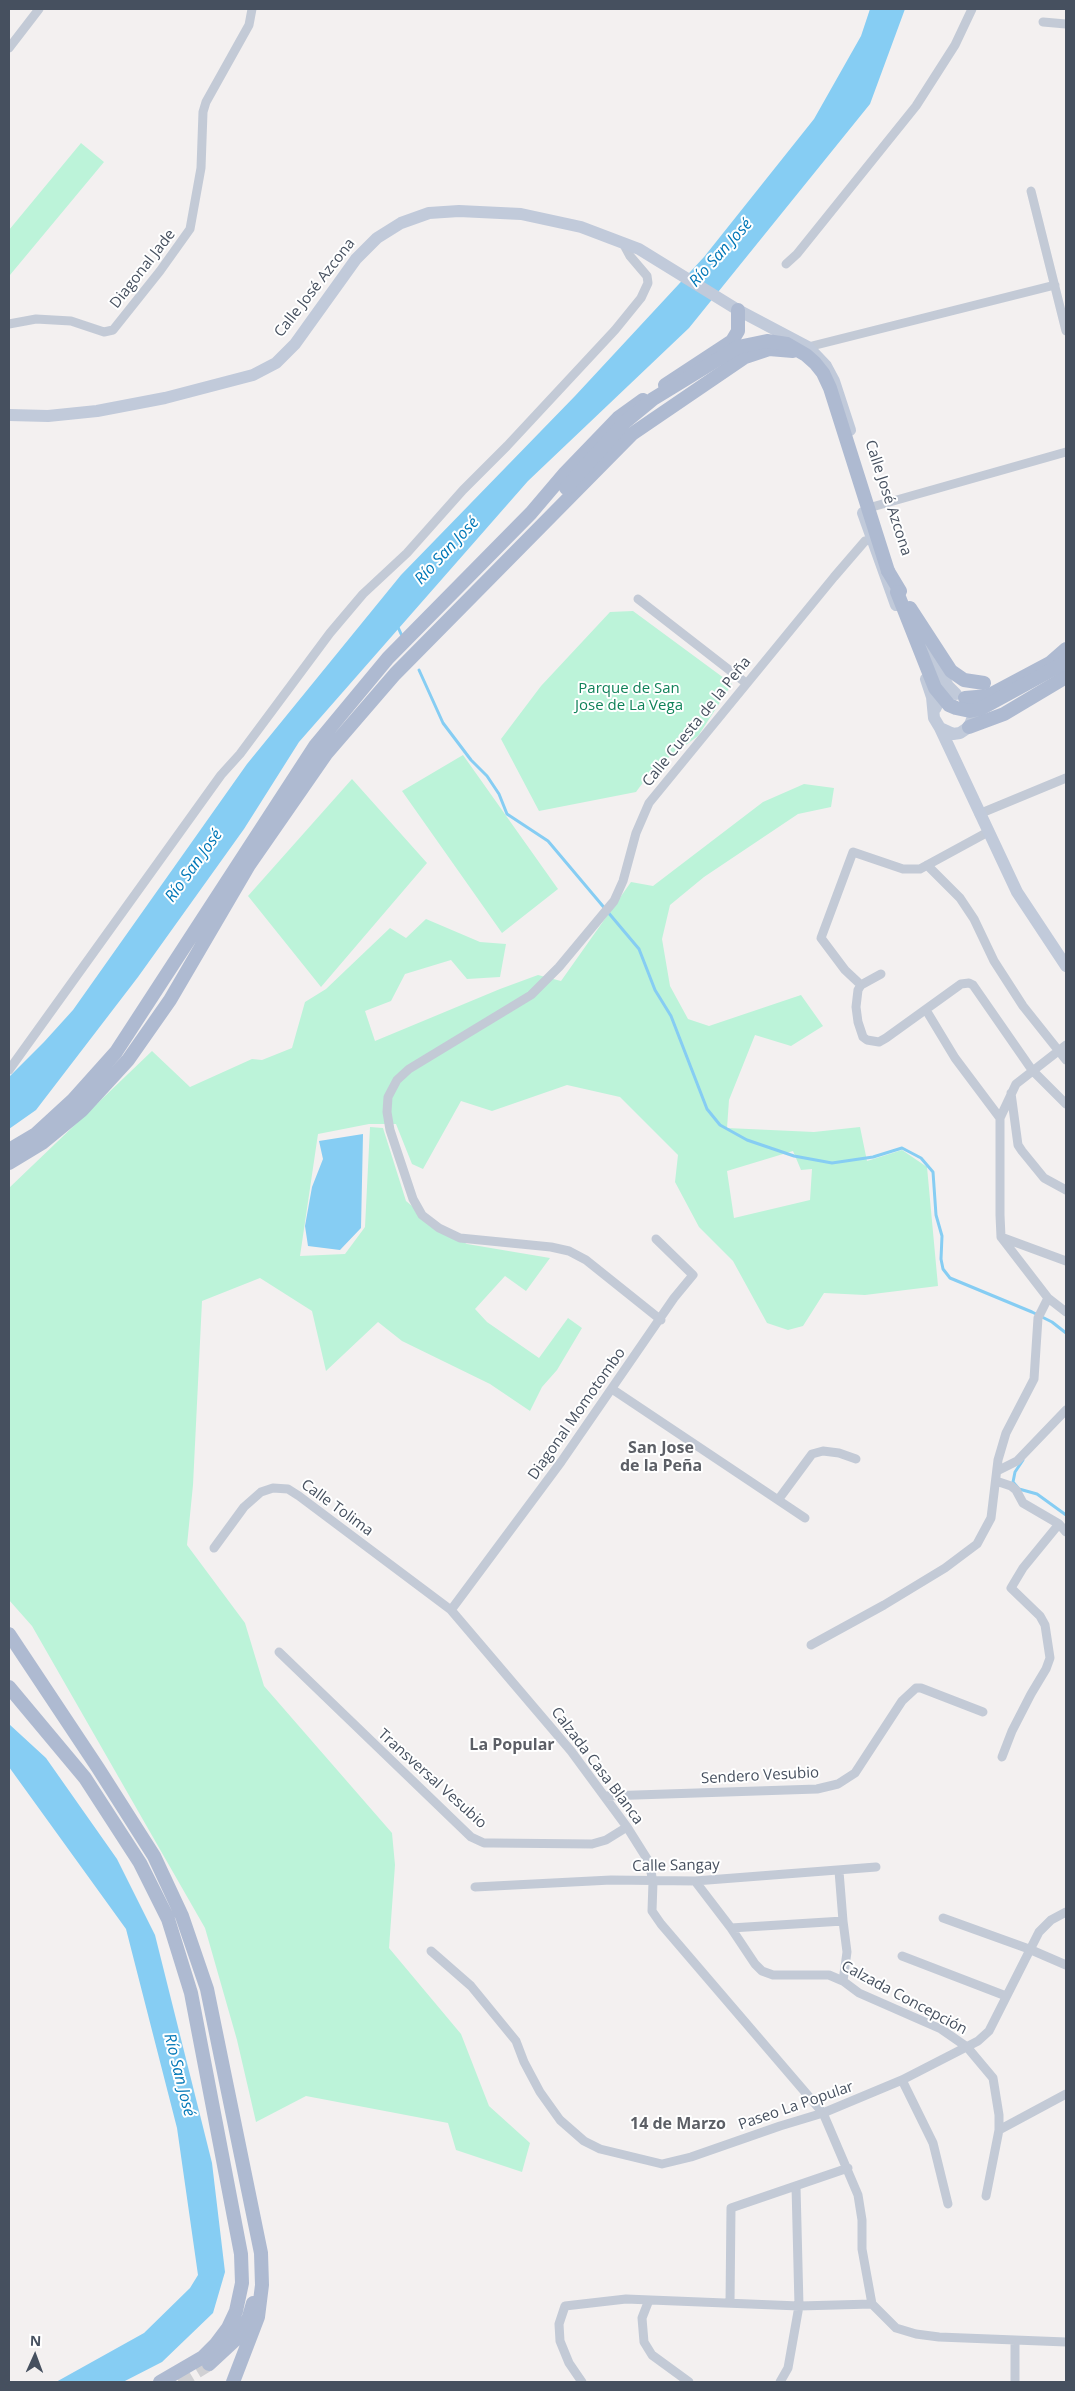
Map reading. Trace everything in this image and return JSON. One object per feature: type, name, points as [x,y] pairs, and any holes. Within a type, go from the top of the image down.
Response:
[{"type":"main road","name":"Calle José Azcona","points":[[9,415],[48,416],[97,411],[165,398],[253,375],[276,363],[294,344],[356,259],[376,238],[402,223],[429,213],[459,210],[521,214],[581,227],[639,249],[773,330],[793,346],[816,373],[825,389],[935,709]]},
{"type":"main road","points":[[9,1150],[36,1134],[72,1100],[116,1052],[315,746],[388,658],[531,513],[565,473],[618,418],[732,341],[738,331],[734,308]]},
{"type":"main road","points":[[544,522],[562,492],[625,422],[654,399],[738,347],[757,342],[782,342],[806,355],[823,373],[830,388],[888,571],[935,688],[949,705],[962,711],[980,710],[1066,662]]},
{"type":"main road","name":"Calle José Azcona","points":[[793,346],[808,347],[826,366],[834,381],[872,507],[877,539],[921,634],[948,686],[961,696]]},
{"type":"main road","points":[[9,1163],[42,1143],[82,1110],[128,1060],[170,1000],[249,865],[326,754],[395,674],[632,434],[745,357],[768,350],[793,346]]},
{"type":"main road","points":[[531,513],[562,492]]},
{"type":"main road","points":[[888,571],[935,650],[950,671],[964,680],[984,683],[995,682],[1066,648]]},
{"type":"main road","points":[[1066,648],[1050,663],[988,696],[945,696],[935,709],[934,718],[1017,892],[1066,966]]},
{"type":"main road","points":[[940,728],[953,734],[1004,714],[1066,677]]},
{"type":"main road","points":[[954,757],[974,715],[973,708],[961,696]]},
{"type":"main road","points":[[9,1634],[154,1856],[182,1916],[207,1989],[260,2253],[262,2285],[258,2317],[233,2382]]},
{"type":"main road","points":[[9,1687],[85,1778],[140,1863],[168,1920],[191,1992],[241,2254],[242,2283],[236,2311],[228,2328],[216,2344],[203,2358],[160,2382]]},
{"type":"main road","points":[[209,2364],[236,2340],[248,2318],[256,2291],[260,2253]]},
{"type":"street","points":[[9,48],[39,9]]},
{"type":"street","name":"Diagonal Jade","points":[[9,324],[43,319],[71,321],[104,332],[113,330],[160,271],[190,229],[200,168],[203,112],[206,102],[249,26],[252,9]]},
{"type":"street","points":[[786,264],[797,254],[916,106],[955,45],[972,9]]},
{"type":"street","points":[[1043,22],[1066,24]]},
{"type":"street","points":[[1031,191],[1066,331]]},
{"type":"street","points":[[9,1070],[222,774],[240,754],[330,633],[363,594],[408,552],[463,490],[507,446],[615,330],[641,298],[648,283],[646,276],[630,256],[623,243]]},
{"type":"street","points":[[808,347],[1055,285]]},
{"type":"street","points":[[872,507],[1066,452]]},
{"type":"street","name":"Calle Cuesta de la Peña","points":[[661,1320],[586,1260],[569,1251],[551,1247],[460,1238],[439,1228],[422,1215],[413,1199],[390,1130],[387,1112],[388,1097],[397,1080],[409,1069],[437,1050],[531,995],[560,967],[611,904],[623,881],[636,833],[649,803],[865,541],[877,539]]},
{"type":"street","points":[[638,599],[746,683]]},
{"type":"street","points":[[979,814],[1066,778]]},
{"type":"street","points":[[861,985],[845,970],[821,938],[853,852],[903,869],[920,869],[988,832]]},
{"type":"street","points":[[927,865],[960,898],[974,919],[994,961],[1018,999],[1066,1060]]},
{"type":"street","points":[[881,974],[861,985],[856,1007],[858,1022],[863,1037],[867,1040],[879,1042],[961,984],[969,982],[973,985],[1032,1070],[1066,1104]]},
{"type":"street","points":[[926,1010],[955,1058],[1000,1118]]},
{"type":"street","points":[[1066,1045],[1016,1084],[1000,1118],[1001,1237],[1047,1300],[1066,1312]]},
{"type":"street","points":[[1011,1093],[1018,1145],[1044,1178],[1066,1190]]},
{"type":"street","points":[[1001,1237],[1066,1261]]},
{"type":"street","name":"Diagonal Momotombo","points":[[451,1610],[693,1274],[656,1239]]},
{"type":"street","points":[[811,1645],[937,1573],[977,1544],[991,1518],[997,1471],[1006,1433],[1016,1409],[1034,1379],[1038,1318],[1047,1300]]},
{"type":"street","points":[[612,1389],[805,1518]]},
{"type":"street","points":[[997,1471],[1017,1461],[1066,1410]]},
{"type":"street","points":[[778,1500],[812,1454],[823,1451],[839,1452],[856,1459]]},
{"type":"street","points":[[996,1481],[1011,1486],[1016,1490],[1023,1503],[1059,1524],[1066,1532]]},
{"type":"street","name":"Calle Tolima","points":[[214,1548],[244,1507],[260,1492],[273,1488],[288,1490],[300,1496],[451,1610]]},
{"type":"street","points":[[1002,1757],[1012,1731],[1046,1669],[1050,1658],[1045,1625],[1040,1616],[1011,1588],[1023,1568],[1059,1524]]},
{"type":"street","name":"Calzada Casa Blanca","points":[[451,1610],[520,1689],[606,1796],[649,1862],[653,1882],[652,1911],[661,1924],[823,2113],[848,2168],[859,2203],[862,2220],[862,2249],[872,2304]]},
{"type":"street","name":"Transversal Vesubio","points":[[279,1652],[471,1837],[484,1843],[592,1844],[606,1840],[626,1827]]},
{"type":"street","name":"Sendero Vesubio","points":[[606,1796],[824,1787],[838,1784],[855,1773],[902,1701],[916,1688],[921,1688],[983,1712]]},
{"type":"street","name":"Calle Sangay","points":[[475,1887],[611,1880],[695,1881],[876,1867]]},
{"type":"street","points":[[839,1871],[847,1952],[843,1981]]},
{"type":"street","name":"Calzada Concepción","points":[[695,1881],[731,1928],[740,1944],[762,1971],[773,1975],[802,1973],[829,1975],[843,1981],[859,1993],[941,2029],[967,2047],[993,2078],[999,2130],[986,2196]]},
{"type":"street","name":"Paseo La Popular","points":[[431,1951],[471,1986],[516,2041],[524,2062],[540,2092],[560,2120],[584,2141],[600,2149],[662,2164],[691,2157],[823,2113],[902,2080],[967,2047],[989,2031],[1039,1932],[1052,1920],[1066,1912]]},
{"type":"street","points":[[943,1918],[1029,1949],[1066,1965]]},
{"type":"street","points":[[731,1928],[843,1921]]},
{"type":"street","points":[[902,1956],[1006,1996]]},
{"type":"street","points":[[902,2080],[933,2143],[948,2204]]},
{"type":"street","points":[[999,2130],[1066,2094]]},
{"type":"street","points":[[730,2303],[731,2208],[848,2168]]},
{"type":"street","points":[[780,2382],[788,2368],[799,2306],[796,2186]]},
{"type":"street","points":[[582,2382],[569,2363],[560,2341],[559,2324],[565,2306],[626,2299],[799,2306],[872,2304],[896,2328],[916,2334],[1015,2341],[1066,2342]]},
{"type":"street","points":[[649,2300],[642,2318],[644,2342],[652,2355],[689,2382]]},
{"type":"street","points":[[1015,2341],[1015,2382]]},
{"type":"green space","points":[[81,143],[104,162],[10,275],[9,230]]},
{"type":"green space","name":"Parque de San Jose de La Vega","points":[[633,611],[732,684],[698,736],[653,769],[636,792],[539,811],[501,739],[541,686],[610,612]]},
{"type":"green space","points":[[463,755],[558,889],[502,933],[402,791]]},
{"type":"green space","points":[[352,779],[427,863],[321,987],[248,896]]},
{"type":"green space","points":[[804,784],[834,788],[831,807],[798,814],[704,877],[670,905],[662,939],[670,986],[688,1019],[709,1026],[801,995],[823,1026],[791,1046],[755,1035],[729,1100],[727,1128],[814,1132],[860,1127],[867,1161],[902,1150],[927,1167],[938,1286],[865,1295],[824,1293],[803,1326],[788,1330],[767,1323],[733,1261],[699,1227],[675,1182],[678,1155],[620,1097],[567,1085],[492,1111],[461,1101],[423,1169],[412,1164],[396,1124],[369,1124],[318,1134],[300,1256],[345,1254],[365,1227],[370,1127],[383,1128],[406,1201],[439,1228],[467,1244],[550,1258],[526,1291],[505,1276],[475,1309],[487,1322],[539,1358],[568,1318],[582,1328],[557,1370],[542,1387],[530,1411],[490,1384],[402,1341],[378,1322],[326,1371],[312,1311],[260,1278],[202,1301],[193,1485],[187,1545],[245,1623],[264,1686],[392,1833],[395,1865],[389,1948],[461,2034],[489,2106],[530,2143],[522,2172],[456,2150],[448,2123],[306,2096],[256,2122],[237,2040],[205,1928],[32,1626],[9,1600],[9,1188],[152,1051],[190,1087],[252,1059],[262,1060],[292,1048],[305,1002],[326,989],[390,928],[406,938],[426,919],[480,942],[506,944],[500,977],[467,979],[451,960],[405,974],[391,1001],[365,1011],[375,1041],[538,975],[561,981],[631,882],[653,886],[763,802]],"holes":[[[793,1151],[801,1170],[812,1169],[810,1200],[734,1218],[727,1171]]]},
{"type":"water","name":"Río San José","points":[[870,9],[905,9],[870,104],[689,328],[528,481],[299,742],[244,829],[138,977],[36,1110],[9,1129],[9,1077],[73,1010],[247,764],[401,575],[575,396],[704,257],[814,119],[861,36]]},
{"type":"water","points":[[363,1134],[361,1228],[340,1250],[308,1246],[305,1226],[312,1187],[323,1159],[319,1141]]},
{"type":"water","name":"Río San José","points":[[9,1724],[46,1758],[117,1859],[155,1935],[212,2163],[225,2272],[213,2313],[162,2362],[123,2382],[56,2382],[144,2333],[190,2288],[198,2275],[177,2128],[126,1929],[9,1767]]},
{"type":"waterway","points":[[397,625],[402,636]]},
{"type":"waterway","points":[[419,670],[443,723],[471,760],[487,776],[499,794],[507,814],[548,841],[639,949],[655,990],[671,1016],[707,1109],[720,1125],[747,1140],[794,1156],[832,1163],[873,1157],[902,1148],[921,1158],[933,1172],[936,1215],[942,1236],[941,1259],[943,1269],[950,1278],[1032,1312],[1052,1322],[1066,1333]]},
{"type":"waterway","points":[[1023,1460],[1015,1472],[1013,1482],[1019,1489],[1037,1494],[1066,1515]]},
{"type":"tunnel","points":[[179,2382],[209,2364]]},
{"type":"district","name":"San Jose de la Peña","points":[[661,1457]]},
{"type":"district","name":"La Popular","points":[[512,1745]]},
{"type":"district","name":"14 de Marzo","points":[[678,2124]]}]
